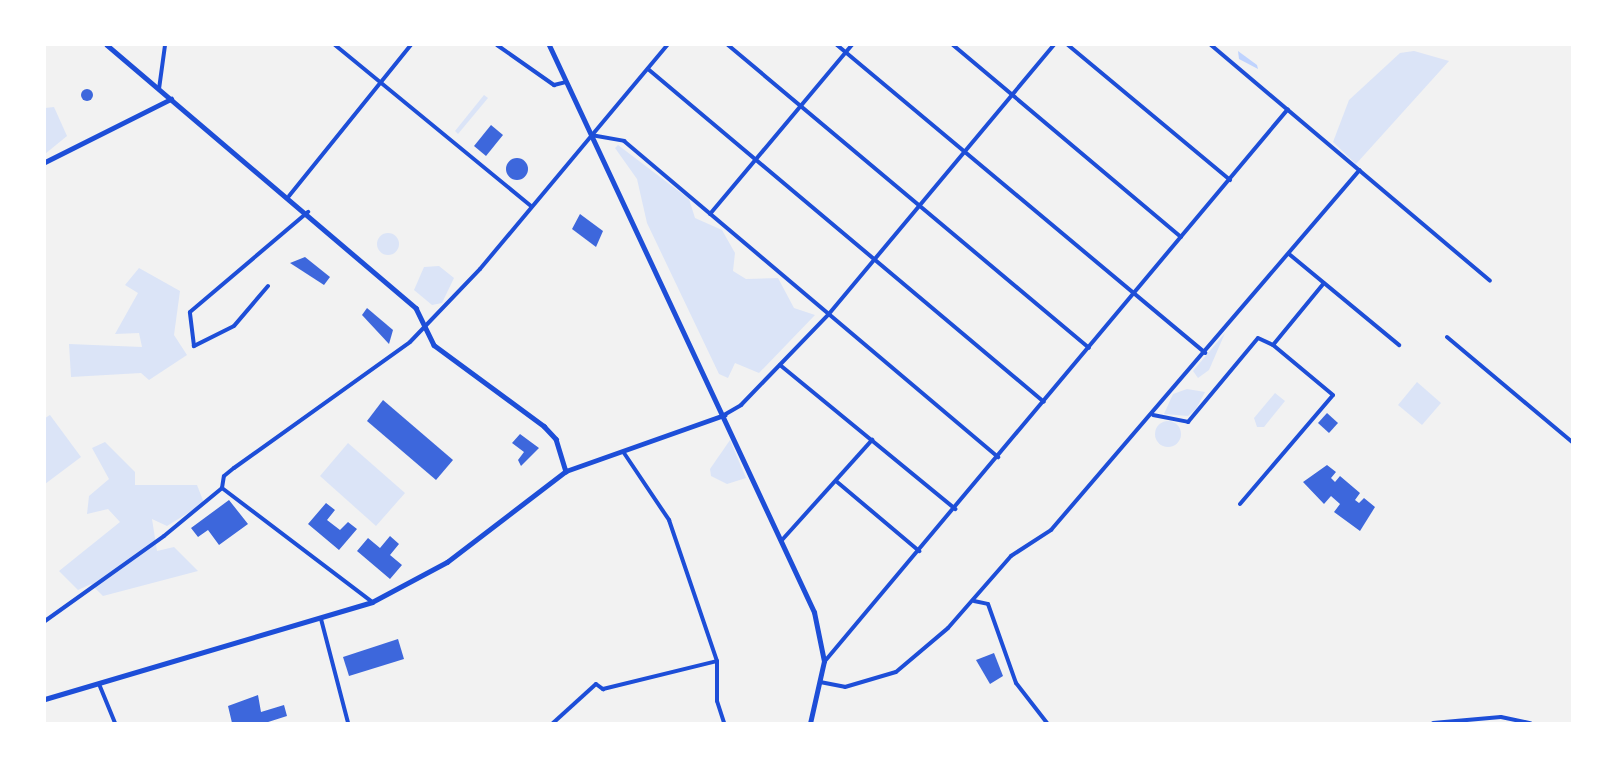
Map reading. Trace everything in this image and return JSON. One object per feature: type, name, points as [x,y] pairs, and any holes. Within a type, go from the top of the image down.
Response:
[{"type":"main road","points":[[549,45],[724,415],[814,612],[824,661],[810,723]]},
{"type":"street","points":[[107,45],[308,212],[416,308],[434,345],[544,426],[556,439],[566,471]]},
{"type":"street","points":[[159,89],[165,45]]},
{"type":"street","points":[[335,45],[531,206]]},
{"type":"street","points":[[289,196],[411,45]]},
{"type":"street","points":[[497,45],[554,85],[566,82]]},
{"type":"street","points":[[45,621],[222,488],[224,476],[390,359],[424,328],[667,45]]},
{"type":"street","points":[[728,45],[918,208],[1089,348]]},
{"type":"street","points":[[837,45],[1205,353]]},
{"type":"street","points":[[710,214],[852,45]]},
{"type":"street","points":[[953,45],[1181,237]]},
{"type":"street","points":[[45,699],[372,602],[447,562],[566,471],[624,453],[724,415],[780,365],[828,315],[1054,45]]},
{"type":"street","points":[[1068,45],[1230,180]]},
{"type":"street","points":[[1211,45],[1490,281]]},
{"type":"street","points":[[648,69],[1044,402]]},
{"type":"street","points":[[45,162],[171,99]]},
{"type":"street","points":[[824,661],[998,457],[1288,108]]},
{"type":"street","points":[[590,135],[624,141],[998,457]]},
{"type":"street","points":[[820,682],[845,687],[896,672],[974,601],[1011,556],[1051,530],[1152,415],[1359,170]]},
{"type":"street","points":[[268,286],[234,326],[194,346],[190,312],[308,212]]},
{"type":"street","points":[[1288,254],[1399,345]]},
{"type":"street","points":[[1273,345],[1324,283]]},
{"type":"street","points":[[1447,337],[1572,442]]},
{"type":"street","points":[[1152,415],[1188,422],[1258,338],[1273,345],[1333,395],[1240,504]]},
{"type":"street","points":[[780,365],[954,509]]},
{"type":"street","points":[[782,540],[872,440]]},
{"type":"street","points":[[624,453],[669,520],[717,661],[717,701],[724,723]]},
{"type":"street","points":[[836,481],[919,551]]},
{"type":"street","points":[[222,488],[372,602]]},
{"type":"street","points":[[974,601],[988,604],[1017,683],[1047,723]]},
{"type":"street","points":[[321,619],[348,723]]},
{"type":"street","points":[[553,723],[596,684],[603,689],[717,661]]},
{"type":"street","points":[[99,684],[115,723]]},
{"type":"street","points":[[1433,723],[1501,717],[1530,723]]},
{"type":"shaded area","points":[[1414,51],[1449,61],[1356,164],[1333,142],[1349,100],[1400,53]]},
{"type":"shaded area","points":[[484,95],[488,98],[458,134],[455,131]]},
{"type":"shaded area","points":[[54,107],[67,136],[45,154],[45,108]]},
{"type":"shaded area","points":[[618,145],[689,199],[695,218],[722,230],[735,253],[733,271],[746,279],[778,278],[794,308],[815,315],[759,373],[735,363],[728,378],[719,374],[647,223],[637,179],[615,148]]},
{"type":"shaded area","points":[[388,233],[396,236],[399,244],[396,252],[388,255],[380,252],[377,244],[380,236]]},
{"type":"shaded area","points":[[439,266],[454,278],[442,303],[432,305],[414,290],[424,267]]},
{"type":"shaded area","points":[[139,268],[180,291],[174,335],[187,355],[149,380],[141,373],[71,377],[69,344],[142,347],[139,333],[115,334],[138,293],[125,285]]},
{"type":"shaded area","points":[[1225,333],[1209,370],[1198,378],[1193,371]]},
{"type":"shaded area","points":[[1417,382],[1441,403],[1422,425],[1398,405]]},
{"type":"shaded area","points":[[1187,389],[1205,392],[1196,409],[1188,416],[1164,414],[1173,394]]},
{"type":"shaded area","points":[[1275,393],[1285,401],[1264,427],[1257,427],[1254,418]]},
{"type":"shaded area","points":[[50,415],[81,457],[45,484],[45,418]]},
{"type":"shaded area","points":[[1168,421],[1177,425],[1181,434],[1177,443],[1168,447],[1159,443],[1155,434],[1159,425]]},
{"type":"shaded area","points":[[730,440],[746,478],[727,484],[711,476],[710,469]]},
{"type":"shaded area","points":[[105,442],[135,472],[135,485],[197,485],[204,503],[167,526],[152,519],[157,551],[174,547],[198,571],[103,596],[91,584],[78,590],[59,571],[120,522],[108,509],[87,514],[89,496],[109,479],[92,448]]},
{"type":"shaded area","points":[[348,443],[405,493],[376,526],[320,476]]},
{"type":"water","points":[[1238,51],[1257,65],[1258,69],[1239,59]]},
{"type":"building","points":[[89,89],[93,95],[89,101],[85,101],[81,93]]},
{"type":"building","points":[[491,125],[503,135],[486,156],[474,146]]},
{"type":"building","points":[[517,158],[525,161],[528,169],[525,177],[517,180],[509,177],[506,169],[509,161]]},
{"type":"building","points":[[580,214],[603,231],[596,247],[572,229]]},
{"type":"building","points":[[305,257],[330,277],[324,285],[290,263]]},
{"type":"building","points":[[367,308],[393,330],[389,344],[362,315]]},
{"type":"building","points":[[383,400],[453,460],[436,480],[367,421]]},
{"type":"building","points":[[1327,413],[1338,423],[1329,433],[1318,423]]},
{"type":"building","points":[[520,434],[539,448],[521,466],[518,460],[524,452],[512,443]]},
{"type":"building","points":[[1327,465],[1336,472],[1331,478],[1335,482],[1340,476],[1360,493],[1355,500],[1359,503],[1364,498],[1375,507],[1360,531],[1334,512],[1340,504],[1331,496],[1324,504],[1303,482]]},
{"type":"building","points":[[229,500],[248,524],[219,545],[208,530],[198,537],[191,528]]},
{"type":"building","points":[[326,503],[335,510],[327,520],[340,530],[348,522],[357,529],[339,550],[308,524]]},
{"type":"building","points":[[390,536],[399,544],[390,555],[402,565],[390,579],[357,551],[368,538],[380,548]]},
{"type":"building","points":[[398,639],[404,659],[349,676],[343,657]]},
{"type":"building","points":[[994,653],[1003,676],[990,684],[976,660]]},
{"type":"building","points":[[258,695],[261,712],[284,705],[287,716],[265,723],[232,723],[228,706]]}]
